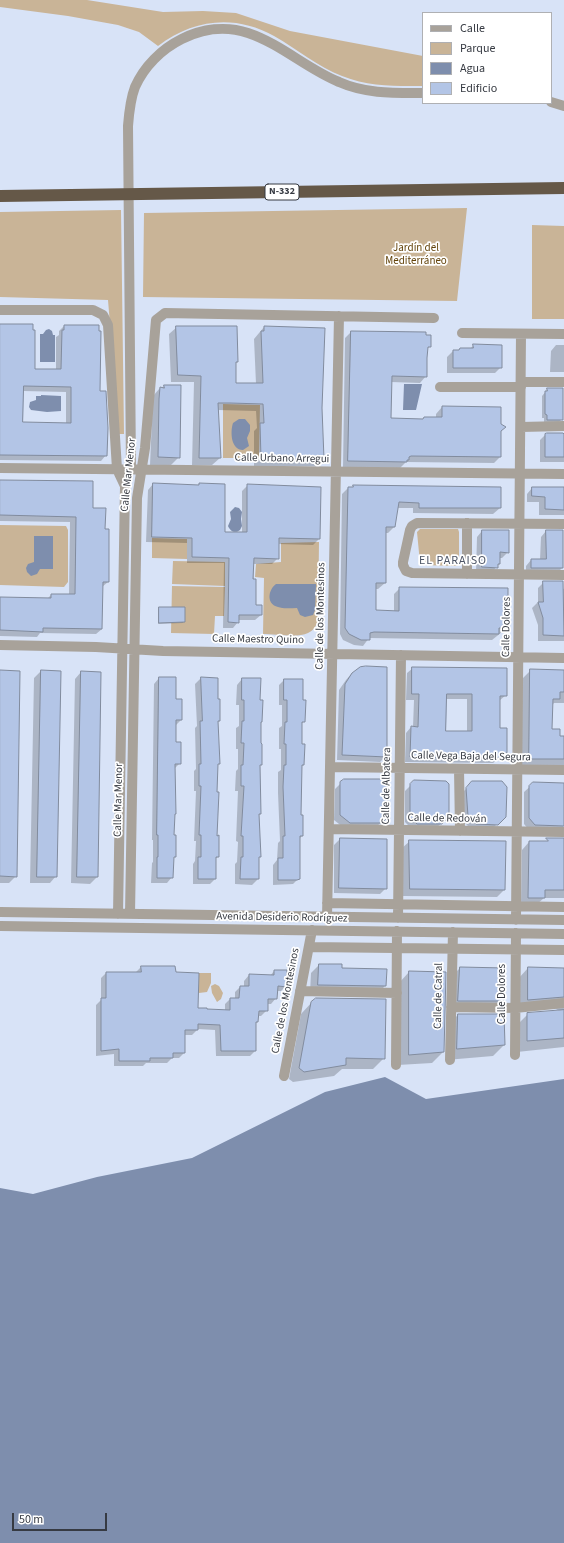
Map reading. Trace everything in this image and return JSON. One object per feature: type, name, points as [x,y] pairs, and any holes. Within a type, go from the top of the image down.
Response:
[{"type":"highway","name":"N-332","points":[[0,196],[564,188]]},
{"type":"street","points":[[136,470],[128,168],[129,107],[135,87],[146,67],[162,51],[181,39],[200,32],[225,29],[247,32],[270,41],[316,70],[339,82],[363,90],[384,93],[422,92]]},
{"type":"street","points":[[552,102],[564,106]]},
{"type":"street","name":"Calle Mar Menor","points":[[0,310],[93,310],[100,312],[107,321],[109,328],[117,470],[125,486],[118,914]]},
{"type":"street","name":"Calle Mar Menor","points":[[130,914],[137,498],[136,470],[145,448],[156,320],[165,312],[434,318]]},
{"type":"street","name":"Calle de los Montesinos","points":[[327,917],[339,316]]},
{"type":"street","points":[[462,333],[564,334]]},
{"type":"street","name":"Calle Dolores","points":[[516,920],[521,334]]},
{"type":"street","points":[[440,387],[564,382]]},
{"type":"street","points":[[521,427],[564,426]]},
{"type":"street","name":"Calle Urbano Arregui","points":[[0,468],[564,474]]},
{"type":"street","points":[[564,524],[419,522],[414,524],[410,530],[403,562],[405,570],[412,574],[564,576]]},
{"type":"street","points":[[466,574],[467,523]]},
{"type":"street","name":"Calle Maestro Quino","points":[[0,645],[134,650],[564,658]]},
{"type":"street","name":"Calle de Albatera","points":[[398,918],[401,655]]},
{"type":"street","name":"Calle Vega Baja del Segura","points":[[330,767],[564,770]]},
{"type":"street","points":[[459,769],[460,831]]},
{"type":"street","name":"Calle de Redován","points":[[329,829],[564,832]]},
{"type":"street","name":"Avenida Desiderio Rodríguez","points":[[327,903],[564,907]]},
{"type":"street","name":"Avenida Desiderio Rodríguez","points":[[0,912],[564,920]]},
{"type":"street","name":"Avenida Desiderio Rodríguez","points":[[0,926],[564,934]]},
{"type":"street","name":"Calle de los Montesinos","points":[[284,1076],[312,930]]},
{"type":"street","points":[[396,1065],[397,931]]},
{"type":"street","name":"Calle de Catral","points":[[450,1060],[453,932]]},
{"type":"street","name":"Calle Dolores","points":[[515,1055],[516,933]]},
{"type":"street","points":[[309,946],[564,950]]},
{"type":"street","points":[[300,992],[397,993]]},
{"type":"street","points":[[451,1007],[515,1008],[564,1003]]},
{"type":"green space","points":[[0,0],[87,0],[163,12],[203,11],[236,13],[290,31],[422,56],[422,86],[382,85],[352,80],[324,68],[274,36],[244,24],[229,22],[200,25],[171,37],[158,46],[139,32],[118,25],[68,16],[0,7]]},
{"type":"green space","name":"Jardín del Mediterráneo","points":[[467,208],[457,301],[143,297],[144,213]]},
{"type":"green space","points":[[121,210],[124,434],[119,434],[108,300],[0,297],[0,212]]},
{"type":"green space","points":[[532,225],[564,226],[564,319],[532,319]]},
{"type":"green space","points":[[223,404],[260,405],[259,458],[223,458]]},
{"type":"green space","points":[[0,525],[66,526],[68,530],[68,582],[64,587],[0,585]]},
{"type":"green space","points":[[420,529],[458,529],[459,565],[421,565],[417,532]]},
{"type":"green space","points":[[152,538],[187,539],[187,559],[152,558]]},
{"type":"green space","points":[[319,542],[318,621],[313,630],[298,635],[263,634],[264,578],[255,577],[256,564],[281,562],[281,543]]},
{"type":"green space","points":[[173,561],[225,562],[225,586],[172,584]]},
{"type":"green space","points":[[172,586],[225,587],[224,616],[215,616],[214,634],[171,633]]},
{"type":"green space","points":[[199,973],[211,973],[211,983],[207,992],[199,993]]},
{"type":"green space","points":[[215,984],[219,986],[223,993],[221,999],[217,1002],[212,993],[211,986]]},
{"type":"water","points":[[49,329],[52,331],[53,335],[55,335],[55,362],[40,362],[40,334],[43,334]]},
{"type":"water","points":[[404,384],[422,384],[416,410],[403,410]]},
{"type":"water","points":[[36,396],[61,396],[61,411],[47,412],[31,410],[29,407],[30,402],[36,400]]},
{"type":"water","points":[[239,419],[245,419],[250,425],[250,431],[247,438],[249,446],[243,450],[236,447],[232,440],[233,423]]},
{"type":"water","points":[[235,507],[239,508],[242,512],[242,526],[240,530],[235,532],[231,531],[228,526],[231,519],[230,512]]},
{"type":"water","points":[[34,536],[53,536],[53,569],[40,569],[37,574],[31,576],[27,572],[26,568],[28,564],[34,562]]},
{"type":"water","points":[[276,584],[316,584],[315,610],[313,615],[305,617],[300,615],[297,608],[282,608],[274,605],[270,600],[270,593]]},
{"type":"water","points":[[385,1077],[426,1099],[564,1079],[564,1543],[0,1543],[0,1188],[33,1194],[97,1177],[192,1158],[325,1092]]},
{"type":"building","points":[[0,324],[33,324],[33,330],[35,330],[35,369],[61,369],[62,330],[64,330],[64,325],[99,325],[99,331],[101,331],[100,391],[106,391],[108,428],[107,456],[0,455]],"holes":[[[24,386],[71,387],[71,423],[23,422]]]},
{"type":"building","points":[[176,326],[237,326],[238,362],[236,362],[236,383],[263,383],[261,331],[264,331],[264,326],[325,328],[322,408],[324,459],[261,459],[260,423],[264,423],[263,404],[230,403],[218,403],[221,458],[199,458],[201,376],[178,375]]},
{"type":"building","points":[[351,331],[426,332],[426,335],[431,335],[431,347],[428,347],[427,377],[392,376],[391,418],[423,419],[424,417],[442,417],[442,406],[501,407],[501,424],[506,427],[501,431],[501,457],[411,456],[407,462],[348,461]]},
{"type":"building","points":[[473,344],[502,345],[502,368],[453,368],[453,350],[459,350],[460,348],[473,348]]},
{"type":"building","points":[[164,385],[181,385],[180,458],[158,457],[160,387],[164,388]]},
{"type":"building","points":[[547,388],[563,388],[563,420],[547,420],[547,415],[545,414],[545,391],[547,391]]},
{"type":"building","points":[[545,434],[564,434],[564,457],[545,457]]},
{"type":"building","points":[[0,480],[93,481],[93,508],[106,508],[105,529],[109,529],[109,582],[103,582],[102,629],[43,628],[43,632],[0,630],[0,597],[51,598],[51,594],[75,594],[76,517],[0,515]]},
{"type":"building","points":[[153,483],[199,485],[199,483],[225,484],[225,532],[247,532],[247,484],[321,487],[320,539],[279,538],[279,559],[254,558],[253,579],[256,579],[256,605],[262,605],[262,615],[239,615],[239,623],[228,622],[229,558],[192,557],[192,538],[152,537]]},
{"type":"building","points":[[353,485],[501,487],[501,508],[419,508],[419,503],[399,502],[395,527],[386,527],[386,583],[376,583],[376,610],[399,611],[399,587],[508,588],[508,628],[499,628],[499,634],[374,632],[370,633],[370,640],[361,640],[349,634],[345,628],[348,487],[353,487]]},
{"type":"building","points":[[532,487],[564,487],[564,510],[545,509],[545,497],[532,496]]},
{"type":"building","points":[[482,530],[509,530],[509,553],[500,552],[500,564],[498,564],[498,568],[482,567]]},
{"type":"building","points":[[546,530],[563,530],[563,568],[531,568],[531,559],[546,559]]},
{"type":"building","points":[[543,581],[563,581],[564,636],[543,635],[543,618],[538,602],[543,602]]},
{"type":"building","points":[[159,607],[185,607],[185,622],[159,623]]},
{"type":"building","points":[[360,667],[387,667],[387,757],[342,755],[345,684],[352,673]]},
{"type":"building","points":[[412,667],[507,668],[507,696],[500,696],[500,728],[507,728],[507,753],[500,753],[500,758],[410,757],[411,726],[418,727],[419,694],[412,694]],"holes":[[[447,694],[472,694],[472,731],[446,731]]]},
{"type":"building","points":[[530,669],[564,670],[564,692],[560,692],[560,699],[553,699],[552,729],[560,729],[560,736],[564,736],[564,759],[532,759],[529,756]]},
{"type":"building","points":[[0,670],[20,671],[17,877],[0,876]]},
{"type":"building","points":[[41,670],[61,671],[57,877],[37,877]]},
{"type":"building","points":[[81,671],[101,672],[98,877],[77,877]]},
{"type":"building","points":[[159,677],[176,677],[176,699],[182,699],[182,720],[176,720],[176,742],[181,742],[181,764],[175,764],[176,814],[174,835],[176,835],[176,857],[174,857],[173,878],[157,878]]},
{"type":"building","points":[[201,677],[218,678],[218,699],[220,699],[220,721],[218,721],[220,764],[218,764],[217,792],[219,792],[217,836],[219,835],[219,857],[216,857],[216,879],[198,879],[198,857],[201,857],[201,835],[199,835],[201,786],[199,786],[199,764],[201,764],[200,721],[202,721]]},
{"type":"building","points":[[242,678],[261,678],[260,700],[263,700],[261,722],[262,765],[260,765],[261,814],[259,814],[261,857],[259,857],[259,879],[240,879],[241,857],[243,857],[243,836],[241,836],[244,786],[241,786],[241,765],[243,765],[244,743],[241,743],[242,721],[244,721]]},
{"type":"building","points":[[284,679],[303,679],[303,700],[306,700],[305,722],[302,722],[302,744],[305,744],[304,765],[302,765],[301,815],[303,815],[303,836],[300,836],[300,879],[297,880],[278,880],[278,858],[283,858],[283,836],[285,836],[283,787],[284,765],[286,765],[286,744],[284,744],[285,722],[287,722],[287,700],[284,700]]},
{"type":"building","points":[[344,779],[384,779],[388,783],[388,817],[382,823],[350,823],[340,815],[340,782]]},
{"type":"building","points":[[414,780],[446,781],[449,784],[449,817],[442,824],[417,824],[410,817],[410,784]]},
{"type":"building","points":[[472,781],[502,781],[507,787],[506,817],[498,825],[476,824],[468,816],[466,788]]},
{"type":"building","points":[[533,782],[564,783],[564,826],[535,825],[529,818],[529,786]]},
{"type":"building","points":[[340,838],[387,839],[387,889],[339,888]]},
{"type":"building","points":[[546,838],[564,838],[564,890],[545,890],[545,898],[528,898],[529,841],[548,841]]},
{"type":"building","points":[[409,840],[506,841],[505,890],[410,889]]},
{"type":"building","points":[[319,964],[342,964],[342,968],[387,969],[386,986],[318,985]]},
{"type":"building","points":[[141,966],[175,966],[176,972],[199,973],[198,1008],[230,1010],[230,998],[239,998],[240,986],[249,986],[249,974],[274,975],[274,970],[287,970],[287,987],[278,986],[277,999],[268,999],[268,1011],[259,1011],[258,1022],[256,1022],[256,1051],[221,1051],[220,1025],[198,1024],[198,1030],[185,1030],[185,1053],[173,1053],[173,1058],[150,1058],[150,1061],[119,1061],[119,1049],[101,1051],[101,998],[106,998],[106,972],[141,972]]},
{"type":"building","points":[[460,967],[505,968],[504,1001],[458,1001]]},
{"type":"building","points":[[528,967],[564,968],[564,997],[528,1000]]},
{"type":"building","points":[[409,971],[446,972],[444,1052],[409,1055]]},
{"type":"building","points":[[316,998],[386,999],[385,1059],[346,1058],[346,1065],[304,1072],[299,1068],[311,1002]]},
{"type":"building","points":[[564,1010],[564,1038],[527,1041],[527,1013]]},
{"type":"building","points":[[458,1014],[504,1014],[505,1045],[457,1049]]},
{"type":"district","name":"EL PARAISO","points":[[453,561]]}]
